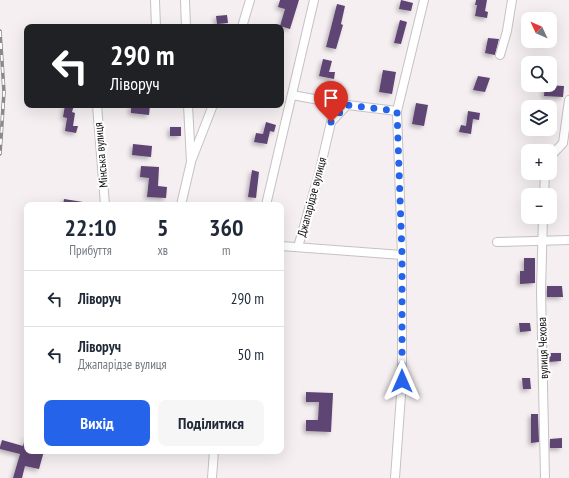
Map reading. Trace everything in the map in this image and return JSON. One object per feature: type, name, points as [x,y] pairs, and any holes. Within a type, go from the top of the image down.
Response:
[{"type":"street","points":[[155,0],[156,24]]},
{"type":"street","points":[[185,0],[186,24]]},
{"type":"street","points":[[243,24],[250,0]]},
{"type":"street","points":[[267,202],[314,0]]},
{"type":"street","points":[[395,478],[402,381],[402,255],[397,111],[424,0]]},
{"type":"street","points":[[500,55],[507,31],[512,0]]},
{"type":"street","points":[[292,95],[347,105],[397,111]]},
{"type":"street","points":[[557,150],[564,143],[569,100]]},
{"type":"street","name":"Джапарідзе вулиця","points":[[298,248],[319,174],[331,122],[347,105]]},
{"type":"street","name":"Мінська вулиця","points":[[97,108],[105,202]]},
{"type":"street","points":[[188,108],[191,162]]},
{"type":"street","points":[[182,202],[191,162],[212,108]]},
{"type":"street","name":"вулиця Чехова","points":[[544,224],[541,291],[545,478]]},
{"type":"street","points":[[497,242],[569,240]]},
{"type":"street","points":[[284,246],[402,255]]},
{"type":"street","points":[[212,478],[214,454]]},
{"type":"building","points":[[280,0],[299,0],[290,29],[284,27],[284,24],[281,24],[285,9],[278,7]]},
{"type":"building","points":[[401,0],[413,3],[411,11],[399,9]]},
{"type":"building","points":[[476,0],[487,0],[485,11],[488,12],[487,18],[475,16],[477,5],[475,5]]},
{"type":"building","points":[[337,4],[345,6],[341,24],[343,25],[336,49],[326,47]]},
{"type":"building","points":[[227,15],[228,23],[217,24],[216,16]]},
{"type":"building","points":[[400,20],[407,22],[401,44],[394,43]]},
{"type":"building","points":[[488,38],[499,39],[495,55],[485,53]]},
{"type":"building","points":[[323,59],[332,61],[329,72],[335,72],[334,79],[319,76]]},
{"type":"building","points":[[383,70],[396,72],[392,94],[379,92]]},
{"type":"building","points":[[478,76],[490,78],[485,92],[473,90]]},
{"type":"building","points":[[557,86],[564,86],[563,97],[544,96],[544,92],[557,92]]},
{"type":"building","points":[[416,103],[428,105],[424,126],[412,124]]},
{"type":"building","points":[[64,108],[73,108],[72,112],[75,113],[73,126],[78,126],[76,133],[65,131],[67,118],[63,117]]},
{"type":"building","points":[[131,108],[150,108],[149,115],[131,113]]},
{"type":"building","points":[[468,111],[480,113],[479,120],[473,119],[471,134],[459,132],[461,125],[466,126]]},
{"type":"building","points":[[266,122],[276,125],[274,132],[270,131],[267,144],[254,142],[256,133],[263,134]]},
{"type":"building","points":[[170,127],[181,127],[181,136],[170,136]]},
{"type":"building","points":[[133,144],[152,146],[151,157],[132,155]]},
{"type":"building","points":[[141,166],[159,167],[158,186],[167,187],[166,198],[147,197],[149,178],[140,177]]},
{"type":"building","points":[[252,170],[259,172],[256,198],[248,197]]},
{"type":"building","points":[[64,199],[83,202],[64,202]]},
{"type":"building","points":[[524,258],[535,258],[535,283],[520,284],[520,271],[524,271]]},
{"type":"building","points":[[547,286],[562,286],[563,297],[547,297]]},
{"type":"building","points":[[519,323],[530,323],[531,331],[520,332]]},
{"type":"building","points":[[548,353],[561,353],[561,361],[548,362]]},
{"type":"building","points":[[522,378],[530,378],[531,389],[523,389]]},
{"type":"building","points":[[306,392],[333,393],[331,432],[306,431],[306,420],[318,420],[319,402],[306,402]]},
{"type":"building","points":[[531,414],[538,414],[539,442],[531,443]]},
{"type":"building","points":[[562,438],[562,448],[550,448],[550,439]]},
{"type":"building","points":[[2,440],[23,446],[24,443],[24,454],[43,454],[39,469],[25,466],[22,478],[13,478],[20,454],[0,449]]},
{"type":"railway","points":[[0,31],[4,92],[0,154]]},
{"type":"route","points":[[331,122],[347,105],[397,111],[402,255],[402,381]]}]
